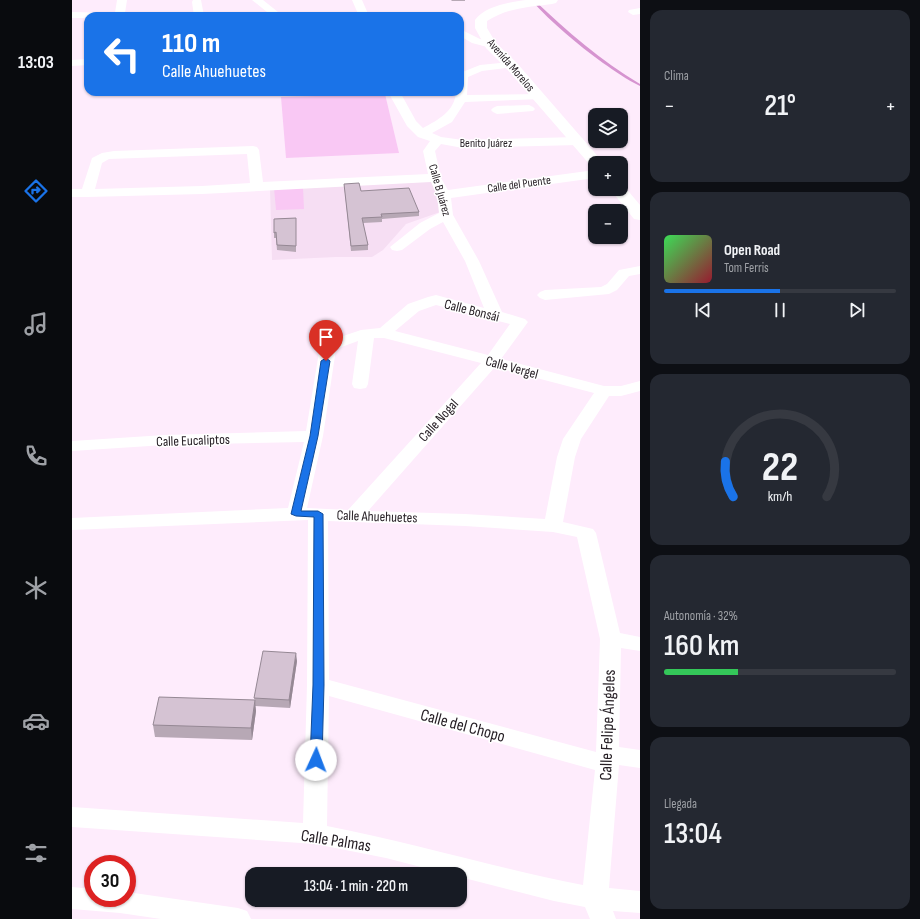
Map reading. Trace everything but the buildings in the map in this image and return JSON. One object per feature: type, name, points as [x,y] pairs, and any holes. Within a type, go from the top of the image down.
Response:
[{"type":"main road","name":"Avenida Morelos","points":[[552,0],[514,6],[490,13],[481,20],[481,28],[491,44],[590,156]]},
{"type":"main road","points":[[624,196],[640,215]]},
{"type":"street","points":[[120,12],[122,0]]},
{"type":"street","points":[[257,0],[273,12]]},
{"type":"street","points":[[357,0],[362,12]]},
{"type":"street","points":[[197,2],[198,12]]},
{"type":"street","points":[[72,15],[84,15]]},
{"type":"street","points":[[464,34],[476,41],[491,44]]},
{"type":"street","points":[[72,63],[84,62]]},
{"type":"street","points":[[464,75],[470,71],[488,66],[511,65]]},
{"type":"street","name":"Benito Juárez","points":[[396,96],[411,123],[422,134],[438,140],[463,144],[578,141]]},
{"type":"street","points":[[422,134],[448,119],[462,98],[538,96]]},
{"type":"street","points":[[497,110],[548,108]]},
{"type":"street","name":"Calle B Juárez","points":[[438,140],[429,151],[435,178],[444,195],[446,215],[472,261],[495,315]]},
{"type":"street","points":[[87,192],[96,161],[106,156],[122,154],[253,150],[257,186]]},
{"type":"street","name":"Calle del Puente","points":[[444,195],[588,175]]},
{"type":"street","points":[[72,193],[202,190],[435,178]]},
{"type":"street","points":[[397,247],[425,226],[446,215]]},
{"type":"street","points":[[545,295],[604,291],[612,287],[624,273],[640,270]]},
{"type":"street","name":"Calle Bonsái","points":[[384,333],[416,305],[424,301],[436,300],[520,322]]},
{"type":"street","name":"Calle Nogal","points":[[354,515],[491,362],[520,322]]},
{"type":"street","points":[[360,384],[367,333]]},
{"type":"street","name":"Calle Vergel","points":[[314,436],[328,346],[367,333],[384,333],[604,391],[621,391],[640,386]]},
{"type":"street","points":[[553,526],[566,458],[572,439],[604,391]]},
{"type":"street","points":[[296,514],[314,436]]},
{"type":"street","name":"Calle Eucaliptos","points":[[72,446],[166,440],[314,436]]},
{"type":"street","points":[[315,834],[318,685],[318,514]]},
{"type":"street","name":"Calle Ahuehuetes","points":[[72,524],[318,514],[465,520],[553,526],[586,533]]},
{"type":"street","name":"Calle Felipe Ángeles","points":[[586,533],[611,639],[607,759],[599,908]]},
{"type":"street","points":[[611,639],[640,644]]},
{"type":"street","name":"Calle del Chopo","points":[[318,685],[607,759],[640,759]]},
{"type":"street","name":"Calle Palmas","points":[[72,817],[315,834],[386,848],[554,890],[599,908],[640,902]]},
{"type":"street","points":[[72,898],[120,902],[227,918]]},
{"type":"shaded area","points":[[385,96],[399,153],[286,158],[281,97]]},
{"type":"shaded area","points":[[431,180],[443,211],[406,224],[383,250],[372,257],[272,260],[270,188]]},
{"type":"shaded area","points":[[303,187],[304,209],[276,210],[274,188]]},
{"type":"waterway","points":[[532,0],[583,46],[611,67],[640,85]]},
{"type":"route","points":[[316,760],[318,685],[318,514],[296,514],[314,436],[326,361]]}]
